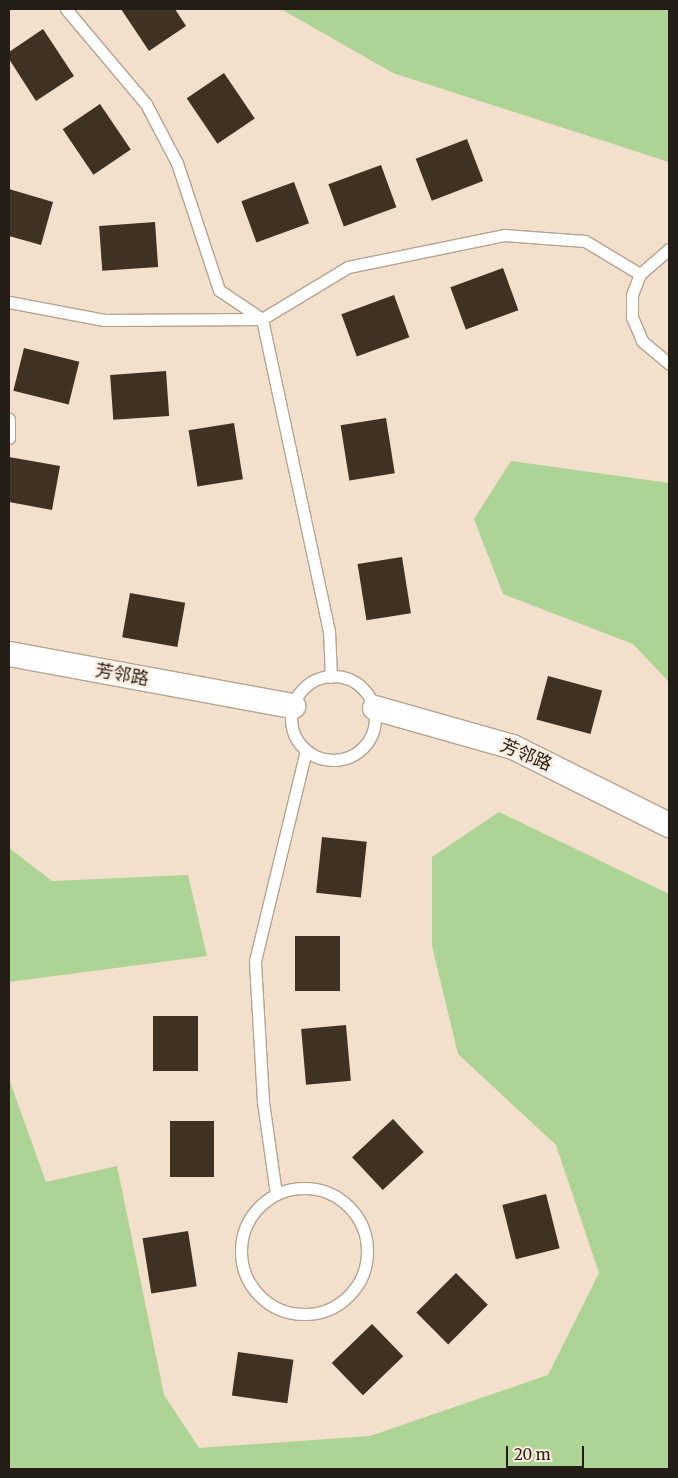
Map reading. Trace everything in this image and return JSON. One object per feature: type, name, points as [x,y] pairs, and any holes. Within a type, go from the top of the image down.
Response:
[{"type":"street","name":"芳邻路","points":[[9,654],[294,706]]},
{"type":"street","name":"芳邻路","points":[[374,708],[513,747],[669,825]]},
{"type":"lane","points":[[66,9],[146,104],[177,163],[219,290],[262,319],[329,631],[331,676]]},
{"type":"lane","points":[[9,302],[104,320],[262,319],[348,268],[504,235],[585,241],[640,274]]},
{"type":"lane","points":[[669,249],[640,274],[632,295],[632,317],[642,341],[669,364]]},
{"type":"lane","points":[[9,419],[9,438]]},
{"type":"lane","points":[[331,676],[358,684],[374,708],[376,722],[368,742],[357,754],[328,760],[306,750],[293,729],[294,706],[312,682],[331,676]]},
{"type":"lane","points":[[276,1194],[263,1101],[255,961],[306,750]]},
{"type":"lane","points":[[301,1187],[323,1190],[354,1210],[365,1230],[368,1250],[365,1272],[344,1300],[317,1313],[295,1314],[268,1304],[252,1288],[240,1250],[246,1226],[258,1207],[276,1194],[301,1187]]},
{"type":"green space","points":[[281,9],[669,9],[669,162],[393,73]]},
{"type":"green space","points":[[511,461],[669,483],[669,682],[633,644],[503,594],[474,519]]},
{"type":"green space","points":[[499,812],[669,894],[669,1469],[9,1469],[9,1079],[46,1182],[117,1166],[164,1395],[199,1448],[370,1436],[548,1375],[599,1273],[556,1145],[458,1054],[432,946],[432,857]]},
{"type":"green space","points":[[9,848],[52,881],[188,875],[207,956],[9,982]]},
{"type":"building","points":[[121,9],[175,9],[186,26],[149,51]]},
{"type":"building","points":[[43,29],[74,76],[36,101],[9,59],[9,52]]},
{"type":"building","points":[[224,73],[255,119],[217,144],[187,98]]},
{"type":"building","points":[[100,104],[131,150],[93,175],[63,129]]},
{"type":"building","points":[[467,139],[483,181],[432,201],[416,159]]},
{"type":"building","points":[[381,165],[396,207],[344,226],[328,184]]},
{"type":"building","points":[[294,182],[309,223],[256,242],[241,201]]},
{"type":"building","points":[[9,189],[53,202],[41,245],[9,236]]},
{"type":"building","points":[[155,222],[158,267],[102,271],[99,226]]},
{"type":"building","points":[[503,268],[518,310],[466,329],[450,287]]},
{"type":"building","points":[[394,295],[409,337],[357,356],[341,314]]},
{"type":"building","points":[[24,348],[79,362],[69,404],[13,391]]},
{"type":"building","points":[[166,371],[169,416],[113,420],[110,375]]},
{"type":"building","points":[[386,418],[395,473],[349,481],[341,425]]},
{"type":"building","points":[[234,423],[243,479],[197,486],[189,430]]},
{"type":"building","points":[[9,457],[60,466],[52,510],[9,502]]},
{"type":"building","points":[[402,557],[411,613],[366,620],[358,564]]},
{"type":"building","points":[[130,593],[185,603],[177,647],[122,637]]},
{"type":"building","points":[[548,676],[602,690],[590,734],[536,719]]},
{"type":"building","points":[[322,837],[367,842],[361,897],[316,893]]},
{"type":"building","points":[[295,936],[340,936],[340,991],[295,991]]},
{"type":"building","points":[[153,1016],[198,1016],[198,1071],[153,1071]]},
{"type":"building","points":[[346,1025],[351,1081],[306,1085],[301,1029]]},
{"type":"building","points":[[393,1119],[424,1152],[383,1190],[352,1157]]},
{"type":"building","points":[[170,1121],[214,1121],[214,1177],[170,1177]]},
{"type":"building","points":[[546,1194],[560,1248],[516,1259],[502,1205]]},
{"type":"building","points":[[188,1231],[197,1286],[151,1294],[143,1238]]},
{"type":"building","points":[[456,1273],[488,1305],[448,1344],[416,1313]]},
{"type":"building","points":[[372,1324],[403,1356],[363,1395],[332,1363]]},
{"type":"building","points":[[238,1352],[293,1360],[287,1403],[232,1396]]}]
